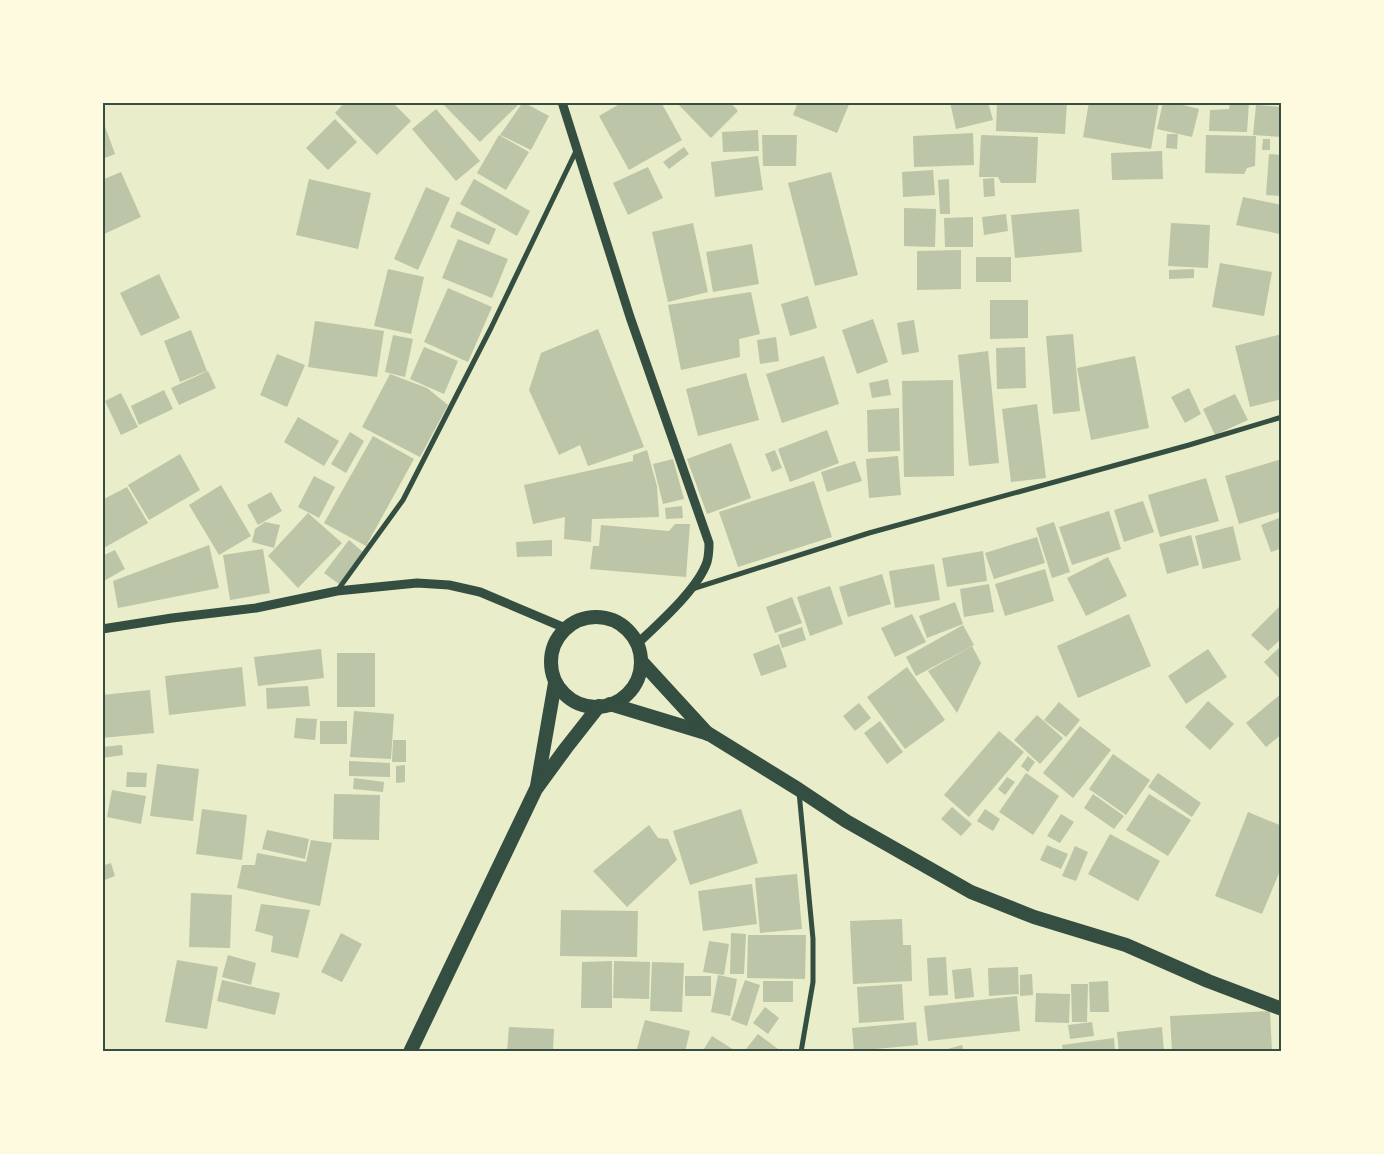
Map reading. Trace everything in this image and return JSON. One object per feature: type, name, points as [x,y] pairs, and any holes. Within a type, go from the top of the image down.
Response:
[{"type":"highway","points":[[410,1052],[536,789],[566,748],[604,705],[626,694],[637,679],[640,661],[637,644],[628,630],[621,625],[613,620],[597,616],[580,619],[565,628],[554,644],[550,664],[555,682],[566,696],[582,705],[604,705],[709,734]]},
{"type":"highway","points":[[640,661],[709,734],[846,821],[971,892],[1034,917],[1126,945],[1208,981],[1282,1009]]},
{"type":"highway","points":[[536,789],[555,682]]},
{"type":"street","points":[[562,102],[630,317],[708,543],[707,564],[690,590],[637,644]]},
{"type":"street","points":[[337,591],[403,500],[491,328],[577,149]]},
{"type":"street","points":[[690,590],[869,533],[1189,445],[1282,417]]},
{"type":"street","points":[[102,629],[256,608],[337,591],[417,583],[449,585],[480,592],[565,628]]},
{"type":"street","points":[[798,789],[813,939],[813,982],[801,1052]]},
{"type":"building","points":[[345,102],[392,102],[411,121],[377,155],[335,113]]},
{"type":"building","points":[[441,102],[521,102],[480,142]]},
{"type":"building","points":[[523,102],[549,116],[531,150],[500,135]]},
{"type":"building","points":[[623,102],[661,102],[682,140],[629,170],[599,116]]},
{"type":"building","points":[[676,102],[730,102],[738,111],[711,138]]},
{"type":"building","points":[[798,102],[850,102],[837,133],[793,115]]},
{"type":"building","points":[[950,102],[988,102],[993,120],[956,129]]},
{"type":"building","points":[[997,102],[1067,102],[1065,134],[996,131]]},
{"type":"building","points":[[1089,102],[1159,102],[1151,149],[1083,137]]},
{"type":"building","points":[[1163,102],[1171,102],[1199,109],[1192,137],[1157,129]]},
{"type":"building","points":[[1230,102],[1249,102],[1247,132],[1209,131],[1210,110],[1229,109]]},
{"type":"building","points":[[1256,105],[1282,107],[1282,137],[1253,135]]},
{"type":"building","points":[[436,109],[480,161],[456,181],[412,129]]},
{"type":"building","points":[[335,119],[357,142],[328,170],[306,148]]},
{"type":"building","points":[[102,122],[115,154],[102,159]]},
{"type":"building","points":[[758,130],[759,151],[723,152],[722,132]]},
{"type":"building","points":[[973,133],[974,165],[914,167],[913,136]]},
{"type":"building","points":[[1167,134],[1178,134],[1177,149],[1166,148]]},
{"type":"building","points":[[499,135],[529,152],[506,190],[477,173]]},
{"type":"building","points":[[762,135],[797,135],[796,166],[763,166]]},
{"type":"building","points":[[981,135],[1038,137],[1036,183],[1001,183],[998,177],[979,177]]},
{"type":"building","points":[[1206,135],[1256,136],[1255,166],[1247,168],[1244,174],[1205,173]]},
{"type":"building","points":[[1263,139],[1270,139],[1270,150],[1262,150]]},
{"type":"building","points":[[684,147],[689,154],[669,169],[663,162]]},
{"type":"building","points":[[1162,151],[1163,179],[1112,180],[1111,153]]},
{"type":"building","points":[[1269,154],[1282,155],[1282,196],[1266,195]]},
{"type":"building","points":[[758,156],[763,190],[715,197],[711,162]]},
{"type":"building","points":[[648,167],[663,198],[628,215],[613,183]]},
{"type":"building","points":[[933,170],[935,195],[903,197],[902,172]]},
{"type":"building","points":[[121,172],[141,217],[102,235],[102,180]]},
{"type":"building","points":[[831,172],[858,275],[815,286],[788,183]]},
{"type":"building","points":[[994,178],[995,196],[984,197],[983,179]]},
{"type":"building","points":[[309,179],[371,193],[358,249],[296,235]]},
{"type":"building","points":[[474,179],[530,211],[517,236],[460,204]]},
{"type":"building","points":[[949,179],[950,214],[940,214],[938,180]]},
{"type":"building","points":[[426,187],[450,198],[418,270],[394,259]]},
{"type":"building","points":[[1243,197],[1282,205],[1280,234],[1236,225]]},
{"type":"building","points":[[904,208],[936,209],[935,247],[904,246]]},
{"type":"building","points":[[1079,209],[1082,252],[1015,258],[1011,215]]},
{"type":"building","points":[[457,211],[496,229],[489,245],[450,227]]},
{"type":"building","points":[[1006,214],[1008,231],[984,235],[982,217]]},
{"type":"building","points":[[973,217],[973,247],[945,247],[944,218]]},
{"type":"building","points":[[693,223],[708,292],[668,302],[652,232]]},
{"type":"building","points":[[1171,223],[1210,225],[1208,268],[1168,266]]},
{"type":"building","points":[[458,239],[508,259],[492,298],[442,278]]},
{"type":"building","points":[[752,244],[759,284],[713,292],[706,252]]},
{"type":"building","points":[[961,250],[961,289],[917,290],[917,251]]},
{"type":"building","points":[[976,257],[1011,257],[1011,282],[976,282]]},
{"type":"building","points":[[1220,263],[1272,272],[1264,316],[1212,307]]},
{"type":"building","points":[[388,269],[424,277],[411,334],[374,326]]},
{"type":"building","points":[[1194,269],[1194,278],[1169,279],[1169,270]]},
{"type":"building","points":[[159,274],[180,318],[141,336],[120,293]]},
{"type":"building","points":[[448,288],[492,307],[468,362],[424,342]]},
{"type":"building","points":[[751,292],[760,334],[739,339],[740,357],[681,370],[668,305]]},
{"type":"building","points":[[808,296],[817,328],[790,336],[781,304]]},
{"type":"building","points":[[990,300],[1028,300],[1028,338],[990,339]]},
{"type":"building","points":[[873,319],[888,362],[857,374],[842,330]]},
{"type":"building","points":[[914,320],[919,352],[902,355],[897,323]]},
{"type":"building","points":[[315,321],[384,331],[377,377],[308,367]]},
{"type":"building","points":[[598,329],[644,447],[588,466],[580,445],[559,455],[529,390],[541,353]]},
{"type":"building","points":[[191,330],[207,371],[180,382],[164,341]]},
{"type":"building","points":[[1073,334],[1080,411],[1053,414],[1046,336]]},
{"type":"building","points":[[1282,334],[1282,399],[1250,407],[1235,346]]},
{"type":"building","points":[[393,335],[413,339],[405,377],[385,372]]},
{"type":"building","points":[[776,337],[779,361],[760,364],[757,340]]},
{"type":"building","points":[[424,347],[458,361],[444,394],[410,379]]},
{"type":"building","points":[[1025,347],[1026,388],[997,389],[996,348]]},
{"type":"building","points":[[988,351],[999,463],[969,466],[958,355]]},
{"type":"building","points":[[277,354],[305,365],[287,407],[260,395]]},
{"type":"building","points":[[824,356],[839,404],[782,423],[766,374]]},
{"type":"building","points":[[1135,356],[1149,428],[1091,440],[1077,368]]},
{"type":"building","points":[[208,371],[216,388],[179,405],[171,388]]},
{"type":"building","points":[[746,373],[759,420],[698,436],[686,389]]},
{"type":"building","points":[[390,374],[427,388],[448,405],[420,457],[362,427]]},
{"type":"building","points":[[888,379],[891,395],[872,398],[869,383]]},
{"type":"building","points":[[953,380],[954,476],[904,477],[902,381]]},
{"type":"building","points":[[1189,388],[1201,414],[1185,423],[1171,397]]},
{"type":"building","points":[[164,390],[173,409],[139,425],[131,406]]},
{"type":"building","points":[[121,393],[138,427],[121,435],[105,401]]},
{"type":"building","points":[[1235,394],[1248,420],[1215,435],[1203,409]]},
{"type":"building","points":[[1037,404],[1046,478],[1011,482],[1002,409]]},
{"type":"building","points":[[899,408],[900,451],[868,452],[867,410]]},
{"type":"building","points":[[298,417],[339,441],[324,466],[284,442]]},
{"type":"building","points":[[827,430],[839,463],[790,482],[778,449]]},
{"type":"building","points":[[350,432],[364,441],[346,473],[331,464]]},
{"type":"building","points":[[373,436],[414,459],[366,546],[324,523]]},
{"type":"building","points":[[731,443],[751,498],[707,514],[687,459]]},
{"type":"building","points":[[647,450],[657,486],[659,517],[592,519],[591,542],[564,539],[565,517],[533,524],[524,485],[633,461],[633,455]]},
{"type":"building","points":[[775,450],[782,468],[772,472],[765,454]]},
{"type":"building","points":[[180,454],[200,490],[149,520],[128,485]]},
{"type":"building","points":[[898,456],[901,495],[869,498],[866,459]]},
{"type":"building","points":[[673,459],[684,499],[663,504],[653,464]]},
{"type":"building","points":[[1282,459],[1282,511],[1239,524],[1225,476]]},
{"type":"building","points":[[855,461],[862,481],[827,492],[821,472]]},
{"type":"building","points":[[314,476],[335,487],[319,518],[298,507]]},
{"type":"building","points":[[1206,478],[1219,521],[1160,537],[1148,495]]},
{"type":"building","points":[[814,481],[832,537],[738,567],[719,512]]},
{"type":"building","points":[[221,485],[251,536],[219,555],[189,505]]},
{"type":"building","points":[[127,487],[148,523],[102,549],[102,500]]},
{"type":"building","points":[[271,492],[282,511],[258,525],[247,505]]},
{"type":"building","points":[[1143,501],[1154,532],[1124,542],[1114,510]]},
{"type":"building","points":[[682,506],[683,518],[666,519],[665,508]]},
{"type":"building","points":[[1109,511],[1121,549],[1072,565],[1059,527]]},
{"type":"building","points":[[308,513],[342,543],[298,588],[268,556]]},
{"type":"building","points":[[1282,517],[1282,548],[1271,552],[1261,525]]},
{"type":"building","points":[[265,522],[280,525],[274,548],[252,542],[255,529]]},
{"type":"building","points":[[1054,522],[1070,572],[1052,578],[1036,528]]},
{"type":"building","points":[[675,524],[690,524],[686,577],[590,569],[593,546],[599,546],[601,525],[669,531]]},
{"type":"building","points":[[1233,526],[1241,560],[1203,569],[1195,536]]},
{"type":"building","points":[[1191,535],[1199,565],[1167,574],[1159,544]]},
{"type":"building","points":[[1037,537],[1045,563],[994,579],[985,553]]},
{"type":"building","points":[[349,540],[363,552],[339,584],[324,573]]},
{"type":"building","points":[[552,540],[552,556],[517,557],[516,542]]},
{"type":"building","points":[[209,545],[219,588],[118,608],[113,581]]},
{"type":"building","points":[[263,549],[270,593],[230,600],[223,555]]},
{"type":"building","points":[[115,550],[125,569],[102,582],[102,556]]},
{"type":"building","points":[[983,551],[987,581],[947,587],[942,558]]},
{"type":"building","points":[[1108,557],[1127,596],[1086,616],[1067,578]]},
{"type":"building","points":[[934,564],[940,600],[895,608],[889,571]]},
{"type":"building","points":[[1045,569],[1054,601],[1005,616],[995,584]]},
{"type":"building","points":[[882,574],[891,604],[848,617],[839,587]]},
{"type":"building","points":[[989,584],[994,612],[964,617],[960,589]]},
{"type":"building","points":[[830,586],[843,624],[810,636],[797,597]]},
{"type":"building","points":[[792,597],[802,623],[775,633],[766,607]]},
{"type":"building","points":[[955,602],[963,624],[927,638],[919,616]]},
{"type":"building","points":[[1282,604],[1282,638],[1268,651],[1251,635]]},
{"type":"building","points":[[912,614],[926,642],[895,657],[881,628]]},
{"type":"building","points":[[1129,614],[1151,666],[1078,698],[1057,646]]},
{"type":"building","points":[[963,625],[974,645],[916,676],[906,657]]},
{"type":"building","points":[[802,627],[806,640],[782,648],[778,635]]},
{"type":"building","points":[[779,644],[787,667],[761,676],[753,654]]},
{"type":"building","points":[[1282,645],[1282,681],[1264,662]]},
{"type":"building","points":[[972,646],[981,663],[957,713],[928,671]]},
{"type":"building","points":[[321,649],[324,678],[258,686],[254,657]]},
{"type":"building","points":[[1208,649],[1227,677],[1186,704],[1168,676]]},
{"type":"building","points":[[337,653],[375,653],[375,707],[337,707]]},
{"type":"building","points":[[242,667],[246,706],[169,715],[165,676]]},
{"type":"building","points":[[907,667],[945,720],[905,749],[867,697]]},
{"type":"building","points":[[308,686],[310,706],[267,709],[266,688]]},
{"type":"building","points":[[150,690],[154,733],[102,738],[102,695]]},
{"type":"building","points":[[1282,693],[1282,734],[1266,747],[1246,723]]},
{"type":"building","points":[[1208,701],[1234,724],[1210,750],[1185,727]]},
{"type":"building","points":[[1059,702],[1080,720],[1066,737],[1044,720]]},
{"type":"building","points":[[859,703],[871,718],[855,731],[843,716]]},
{"type":"building","points":[[354,711],[394,714],[391,759],[350,757]]},
{"type":"building","points":[[1037,715],[1063,738],[1040,764],[1014,740]]},
{"type":"building","points":[[296,718],[317,719],[315,740],[294,738]]},
{"type":"building","points":[[320,721],[347,721],[347,744],[320,744]]},
{"type":"building","points":[[880,721],[903,752],[887,764],[864,733]]},
{"type":"building","points":[[1080,726],[1111,750],[1073,798],[1043,773]]},
{"type":"building","points":[[999,731],[1024,752],[969,817],[944,795]]},
{"type":"building","points":[[393,740],[406,740],[406,762],[392,762]]},
{"type":"building","points":[[122,745],[123,755],[102,758],[102,747]]},
{"type":"building","points":[[1113,754],[1150,780],[1126,815],[1089,789]]},
{"type":"building","points":[[1028,756],[1035,762],[1028,772],[1021,766]]},
{"type":"building","points":[[349,761],[390,763],[390,777],[349,776]]},
{"type":"building","points":[[157,764],[199,769],[193,821],[150,816]]},
{"type":"building","points":[[405,765],[405,782],[396,783],[396,766]]},
{"type":"building","points":[[127,772],[147,773],[146,787],[126,787]]},
{"type":"building","points":[[1026,773],[1059,796],[1033,835],[999,812]]},
{"type":"building","points":[[1158,773],[1201,803],[1192,817],[1148,787]]},
{"type":"building","points":[[1007,777],[1015,782],[1005,795],[998,789]]},
{"type":"building","points":[[354,778],[384,782],[383,792],[353,789]]},
{"type":"building","points":[[112,790],[146,796],[141,824],[107,817]]},
{"type":"building","points":[[334,794],[380,795],[379,840],[333,839]]},
{"type":"building","points":[[1093,794],[1124,816],[1114,829],[1084,808]]},
{"type":"building","points":[[1149,794],[1191,820],[1168,856],[1126,830]]},
{"type":"building","points":[[952,807],[972,824],[961,836],[941,819]]},
{"type":"building","points":[[202,809],[247,815],[242,860],[196,854]]},
{"type":"building","points":[[741,809],[758,863],[690,885],[673,831]]},
{"type":"building","points":[[985,809],[1000,819],[993,831],[977,821]]},
{"type":"building","points":[[1248,812],[1282,826],[1282,866],[1262,914],[1215,896]]},
{"type":"building","points":[[1061,814],[1074,822],[1060,843],[1047,836]]},
{"type":"building","points":[[649,825],[658,838],[668,839],[677,860],[627,907],[593,871]]},
{"type":"building","points":[[267,830],[309,839],[305,859],[262,849]]},
{"type":"building","points":[[1110,834],[1160,861],[1138,901],[1088,874]]},
{"type":"building","points":[[311,840],[332,843],[320,906],[237,888],[242,865],[255,865],[257,853],[306,862]]},
{"type":"building","points":[[1047,845],[1068,854],[1061,869],[1040,860]]},
{"type":"building","points":[[1075,846],[1088,852],[1076,881],[1062,876]]},
{"type":"building","points":[[111,863],[115,876],[102,881],[102,866]]},
{"type":"building","points":[[797,874],[802,929],[760,933],[755,878]]},
{"type":"building","points":[[752,884],[757,924],[703,931],[698,891]]},
{"type":"building","points":[[191,893],[232,895],[230,948],[189,947]]},
{"type":"building","points":[[261,904],[310,910],[298,958],[271,952],[273,936],[255,931]]},
{"type":"building","points":[[561,910],[638,911],[637,957],[560,956]]},
{"type":"building","points":[[902,919],[903,945],[911,945],[912,981],[853,984],[850,921]]},
{"type":"building","points":[[341,933],[362,944],[342,982],[321,972]]},
{"type":"building","points":[[731,933],[746,934],[744,974],[730,974]]},
{"type":"building","points":[[748,935],[806,935],[805,979],[747,978]]},
{"type":"building","points":[[709,941],[729,944],[724,975],[703,972]]},
{"type":"building","points":[[228,955],[256,963],[251,985],[222,977]]},
{"type":"building","points":[[946,957],[948,995],[929,996],[927,958]]},
{"type":"building","points":[[177,960],[218,967],[207,1029],[165,1022]]},
{"type":"building","points":[[612,961],[612,1008],[581,1008],[582,962]]},
{"type":"building","points":[[614,961],[650,962],[649,999],[613,998]]},
{"type":"building","points":[[652,962],[684,963],[682,1012],[650,1011]]},
{"type":"building","points":[[1018,967],[1019,994],[989,996],[988,968]]},
{"type":"building","points":[[971,968],[974,997],[955,999],[952,970]]},
{"type":"building","points":[[1032,974],[1033,995],[1020,996],[1020,975]]},
{"type":"building","points":[[718,975],[737,979],[730,1016],[711,1012]]},
{"type":"building","points":[[685,976],[711,976],[711,996],[685,996]]},
{"type":"building","points":[[222,980],[280,993],[275,1015],[217,1001]]},
{"type":"building","points":[[745,980],[760,985],[747,1026],[731,1020]]},
{"type":"building","points":[[763,981],[793,981],[793,1002],[763,1002]]},
{"type":"building","points":[[1108,981],[1109,1012],[1090,1012],[1089,982]]},
{"type":"building","points":[[902,984],[904,1020],[859,1023],[857,987]]},
{"type":"building","points":[[1071,984],[1088,984],[1087,1022],[1072,1022]]},
{"type":"building","points":[[1036,993],[1070,994],[1069,1023],[1035,1022]]},
{"type":"building","points":[[1017,996],[1020,1031],[928,1041],[924,1006]]},
{"type":"building","points":[[765,1007],[779,1018],[768,1034],[753,1023]]},
{"type":"building","points":[[1270,1011],[1272,1052],[1172,1052],[1170,1016]]},
{"type":"building","points":[[645,1020],[690,1031],[685,1052],[636,1052]]},
{"type":"building","points":[[916,1022],[918,1045],[854,1051],[852,1028]]},
{"type":"building","points":[[1092,1022],[1094,1036],[1070,1039],[1068,1025]]},
{"type":"building","points":[[509,1027],[554,1029],[553,1052],[507,1052]]},
{"type":"building","points":[[1162,1027],[1164,1052],[1119,1052],[1117,1032]]},
{"type":"building","points":[[758,1034],[782,1052],[749,1052],[746,1049]]},
{"type":"building","points":[[712,1036],[737,1052],[702,1052]]},
{"type":"building","points":[[1114,1038],[1115,1052],[1063,1052],[1062,1045]]},
{"type":"building","points":[[962,1045],[964,1052],[941,1052],[941,1051]]}]
